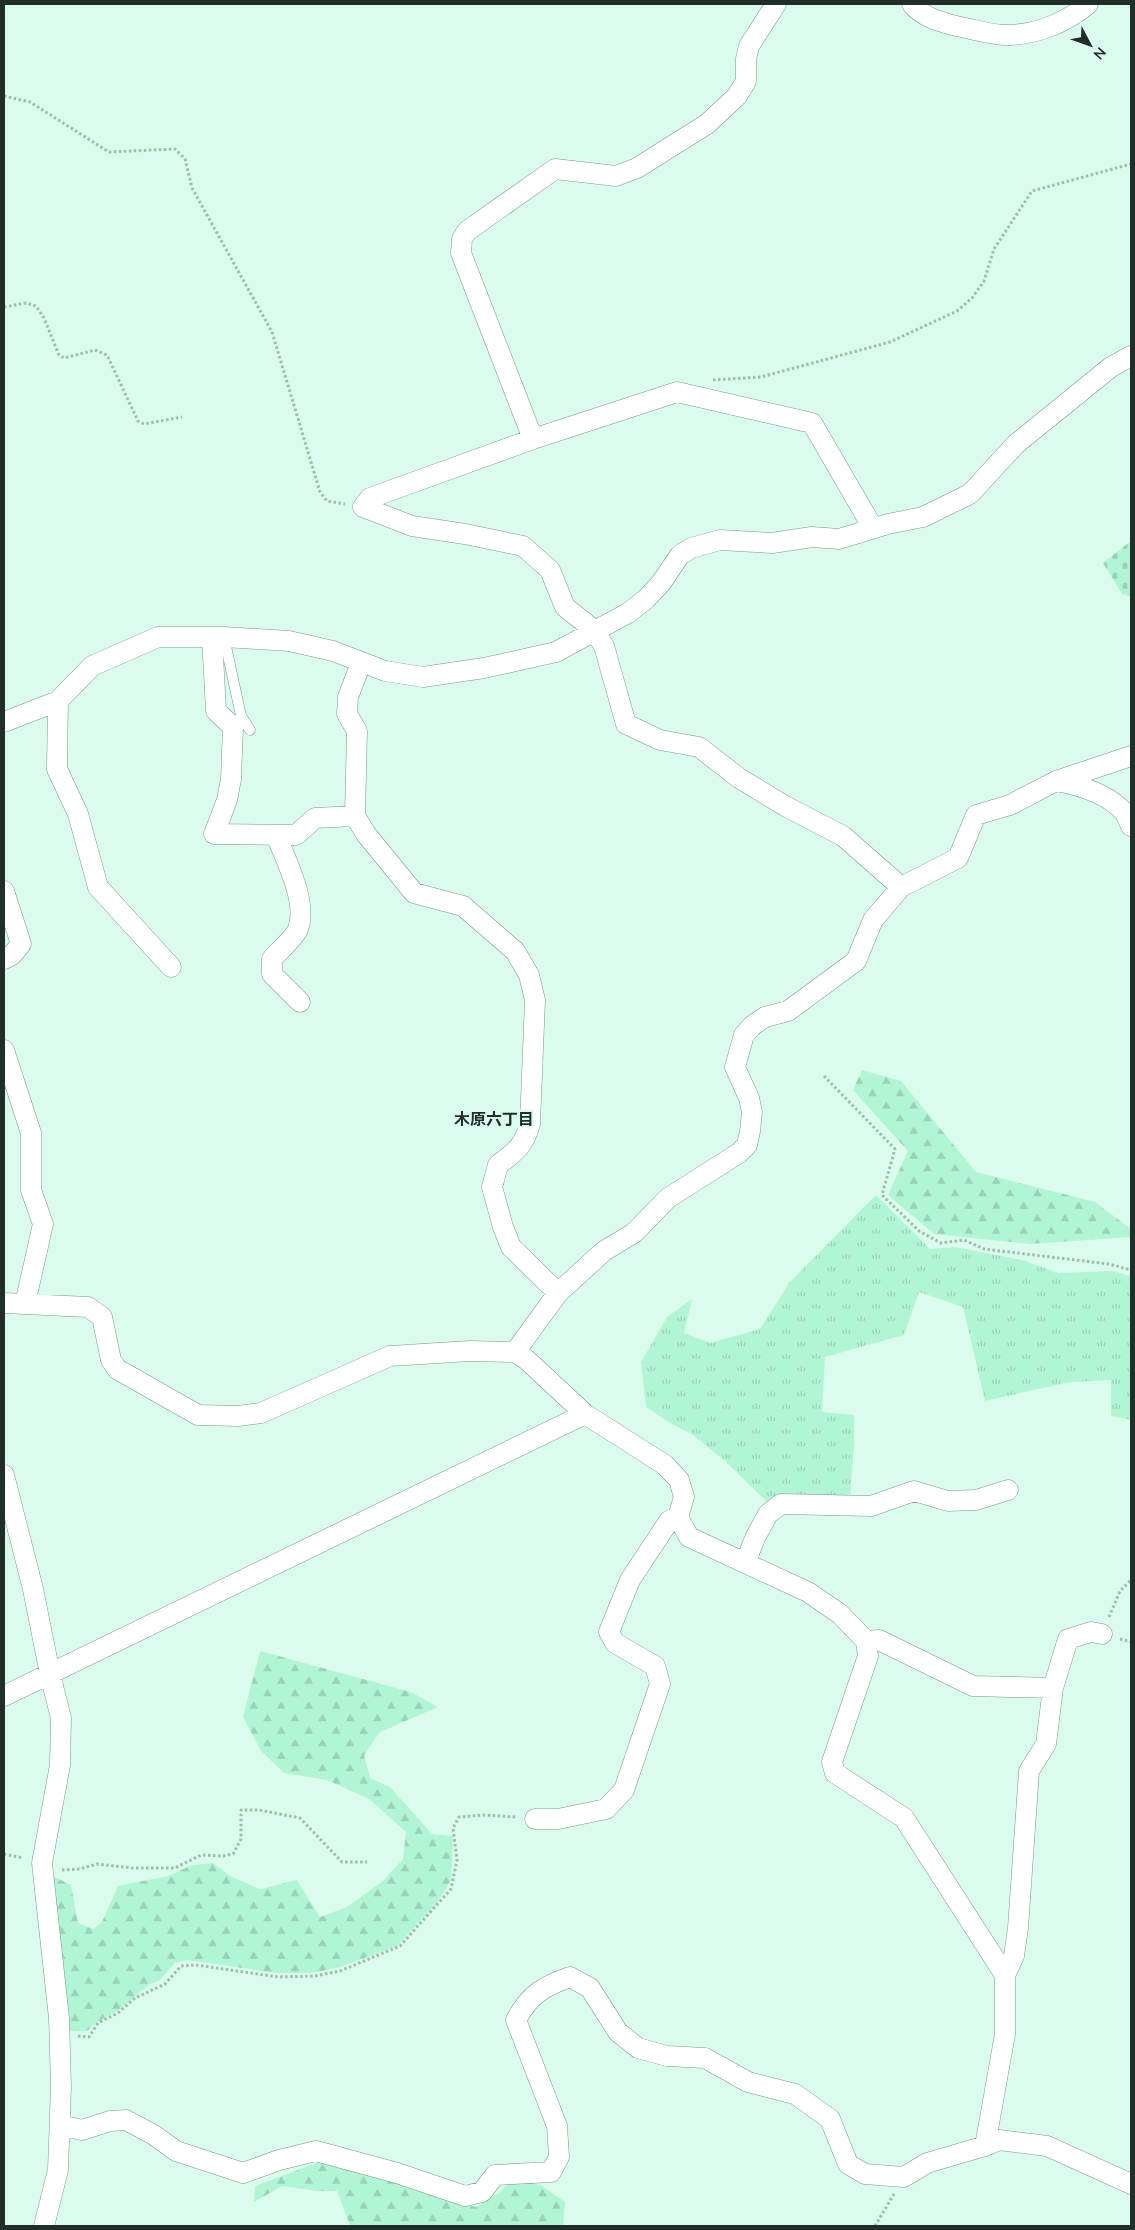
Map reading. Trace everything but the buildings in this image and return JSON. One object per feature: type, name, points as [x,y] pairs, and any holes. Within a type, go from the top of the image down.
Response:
[{"type":"street","points":[[533,439],[461,253],[462,239],[467,231],[555,169],[616,176],[636,168],[707,124],[737,96],[746,80],[746,59],[750,46],[776,4]]},
{"type":"street","points":[[912,4],[916,9],[938,21],[1009,35],[1050,27],[1075,15],[1088,4]]},
{"type":"street","points":[[4,722],[58,701],[92,666],[158,637],[218,637],[289,641],[333,651],[386,671],[423,677],[484,668],[556,652],[628,613],[646,599],[661,583],[680,555],[691,548],[720,540],[772,542],[812,537],[839,539],[873,528],[923,517],[970,494],[1024,438],[1111,367],[1131,356]]},
{"type":"street","points":[[873,528],[812,423],[677,392],[533,439],[370,498],[362,508],[412,526],[465,534],[523,546],[550,570],[566,607],[594,630],[604,646],[626,724],[660,740],[699,747],[739,778],[785,806],[843,836],[901,887]]},
{"type":"street","points":[[218,637],[216,711],[233,727],[231,779],[227,800],[214,834],[296,836],[315,818],[355,816]]},
{"type":"street","points":[[361,663],[348,697],[347,714],[357,731],[355,816],[366,834],[414,893],[463,906],[515,951],[528,975],[535,1000],[530,1124],[526,1140],[515,1152],[498,1165],[492,1187],[503,1227],[512,1247],[558,1294]]},
{"type":"street","points":[[58,701],[56,769],[78,814],[98,887],[171,967]]},
{"type":"street","points":[[515,1352],[558,1294],[604,1251],[634,1233],[668,1198],[739,1153],[746,1145],[752,1112],[749,1098],[735,1066],[744,1035],[752,1026],[766,1017],[788,1011],[856,961],[873,920],[901,887],[958,858],[976,816],[1010,805],[1056,780],[1131,756]]},
{"type":"street","points":[[1056,780],[1077,784],[1107,800],[1124,812],[1131,826]]},
{"type":"street","points":[[276,835],[299,897],[301,916],[298,931],[272,959],[272,974],[300,1002]]},
{"type":"street","points":[[4,891],[21,944],[12,955],[4,959]]},
{"type":"street","points":[[4,1050],[30,1133],[31,1190],[43,1224],[26,1304]]},
{"type":"street","points":[[4,1303],[88,1308],[102,1317],[110,1360],[118,1369],[198,1415],[238,1416],[261,1413],[390,1356],[470,1351],[515,1352],[527,1360],[585,1414],[665,1465],[679,1480],[684,1497],[678,1517],[689,1537],[808,1592],[840,1614],[866,1642],[868,1656],[832,1762],[834,1772],[904,1818],[1004,1975]]},
{"type":"street","points":[[4,1696],[585,1414]]},
{"type":"street","points":[[4,1475],[33,1588],[61,1718],[60,1765],[42,1863],[60,2035],[58,2170],[44,2226]]},
{"type":"street","points":[[745,1563],[756,1536],[768,1514],[781,1504],[871,1506],[914,1491],[948,1501],[976,1500],[1008,1490]]},
{"type":"street","points":[[535,1819],[558,1818],[606,1809],[624,1790],[660,1684],[655,1666],[615,1643],[609,1632],[630,1580],[668,1522],[678,1517]]},
{"type":"street","points":[[985,2146],[1005,2034],[1004,1975],[1014,1956],[1018,1928],[1029,1771],[1046,1744],[1053,1688],[1068,1639],[1092,1632],[1102,1634]]},
{"type":"street","points":[[866,1642],[879,1640],[973,1686],[1053,1688]]},
{"type":"street","points":[[60,2125],[82,2130],[110,2121],[126,2120],[154,2135],[176,2151],[242,2173],[279,2160],[316,2151],[396,2173],[465,2196],[482,2192],[495,2175],[551,2172],[559,2157],[557,2126],[516,2020],[523,2006],[548,1984],[570,1978],[590,1988],[618,2032],[638,2048],[667,2056],[705,2058],[748,2082],[795,2094],[830,2120],[848,2164],[865,2174],[904,2177],[926,2163],[1000,2140],[1047,2146],[1131,2184]]},
{"type":"lane","points":[[218,637],[241,716],[250,730]]},
{"type":"path","points":[[4,96],[30,102],[109,152],[175,149],[185,159],[192,188],[272,332],[320,492],[327,501],[362,508]]},
{"type":"path","points":[[710,380],[761,377],[890,342],[957,311],[972,298],[984,281],[994,249],[1032,191],[1131,164]]},
{"type":"path","points":[[4,306],[26,303],[36,306],[44,318],[59,355],[64,358],[95,350],[107,355],[138,421],[144,424],[182,417]]},
{"type":"path","points":[[824,1076],[895,1149],[882,1195],[919,1230],[941,1244],[964,1240],[984,1249],[1109,1264],[1131,1270]]},
{"type":"path","points":[[1102,1634],[1120,1591],[1131,1580]]},
{"type":"path","points":[[4,1854],[34,1859],[50,1868],[65,1870],[97,1864],[132,1868],[175,1868],[201,1855],[223,1856],[233,1854],[241,1839],[241,1810],[259,1810],[300,1818],[342,1862],[367,1862]]},
{"type":"path","points":[[60,2035],[89,2037],[98,2023],[118,2013],[135,1998],[165,1984],[181,1966],[196,1966],[278,1977],[315,1976],[340,1971],[400,1946],[451,1889],[456,1860],[453,1828],[459,1817],[483,1814],[535,1819]]},
{"type":"path","points":[[875,2226],[904,2177]]},
{"type":"green space","points":[[1131,541],[1131,597],[1122,594],[1103,563]]},
{"type":"green space","points":[[862,1070],[901,1081],[976,1172],[1095,1202],[1131,1229],[1131,1237],[1030,1244],[934,1234],[888,1195],[908,1151],[853,1090]]},
{"type":"green space","points":[[876,1195],[930,1249],[955,1247],[1022,1260],[1058,1273],[1112,1271],[1131,1276],[1131,1420],[1111,1416],[1111,1380],[1070,1382],[985,1401],[963,1307],[919,1292],[904,1335],[825,1357],[822,1412],[854,1415],[850,1498],[766,1501],[725,1461],[693,1435],[646,1407],[641,1362],[667,1317],[692,1299],[684,1333],[710,1343],[760,1329],[789,1283]]},
{"type":"green space","points":[[260,1651],[411,1692],[438,1707],[380,1732],[364,1755],[370,1778],[390,1787],[432,1834],[453,1836],[451,1880],[437,1903],[397,1946],[341,1967],[311,1973],[276,1973],[187,1960],[175,1963],[159,1981],[150,1984],[119,2010],[97,2022],[87,2031],[68,2031],[52,1876],[71,1885],[78,1923],[93,1929],[102,1922],[118,1886],[168,1876],[192,1865],[213,1863],[230,1876],[260,1889],[297,1880],[320,1917],[347,1907],[383,1881],[403,1859],[406,1832],[369,1799],[327,1780],[284,1773],[261,1751],[243,1717]]},
{"type":"green space","points":[[322,2161],[476,2207],[499,2193],[513,2177],[541,2185],[565,2202],[563,2226],[350,2226],[337,2191],[317,2191],[282,2186],[254,2202],[255,2186]]},
{"type":"district","name":"木原六丁目","points":[[494,1119]]}]
